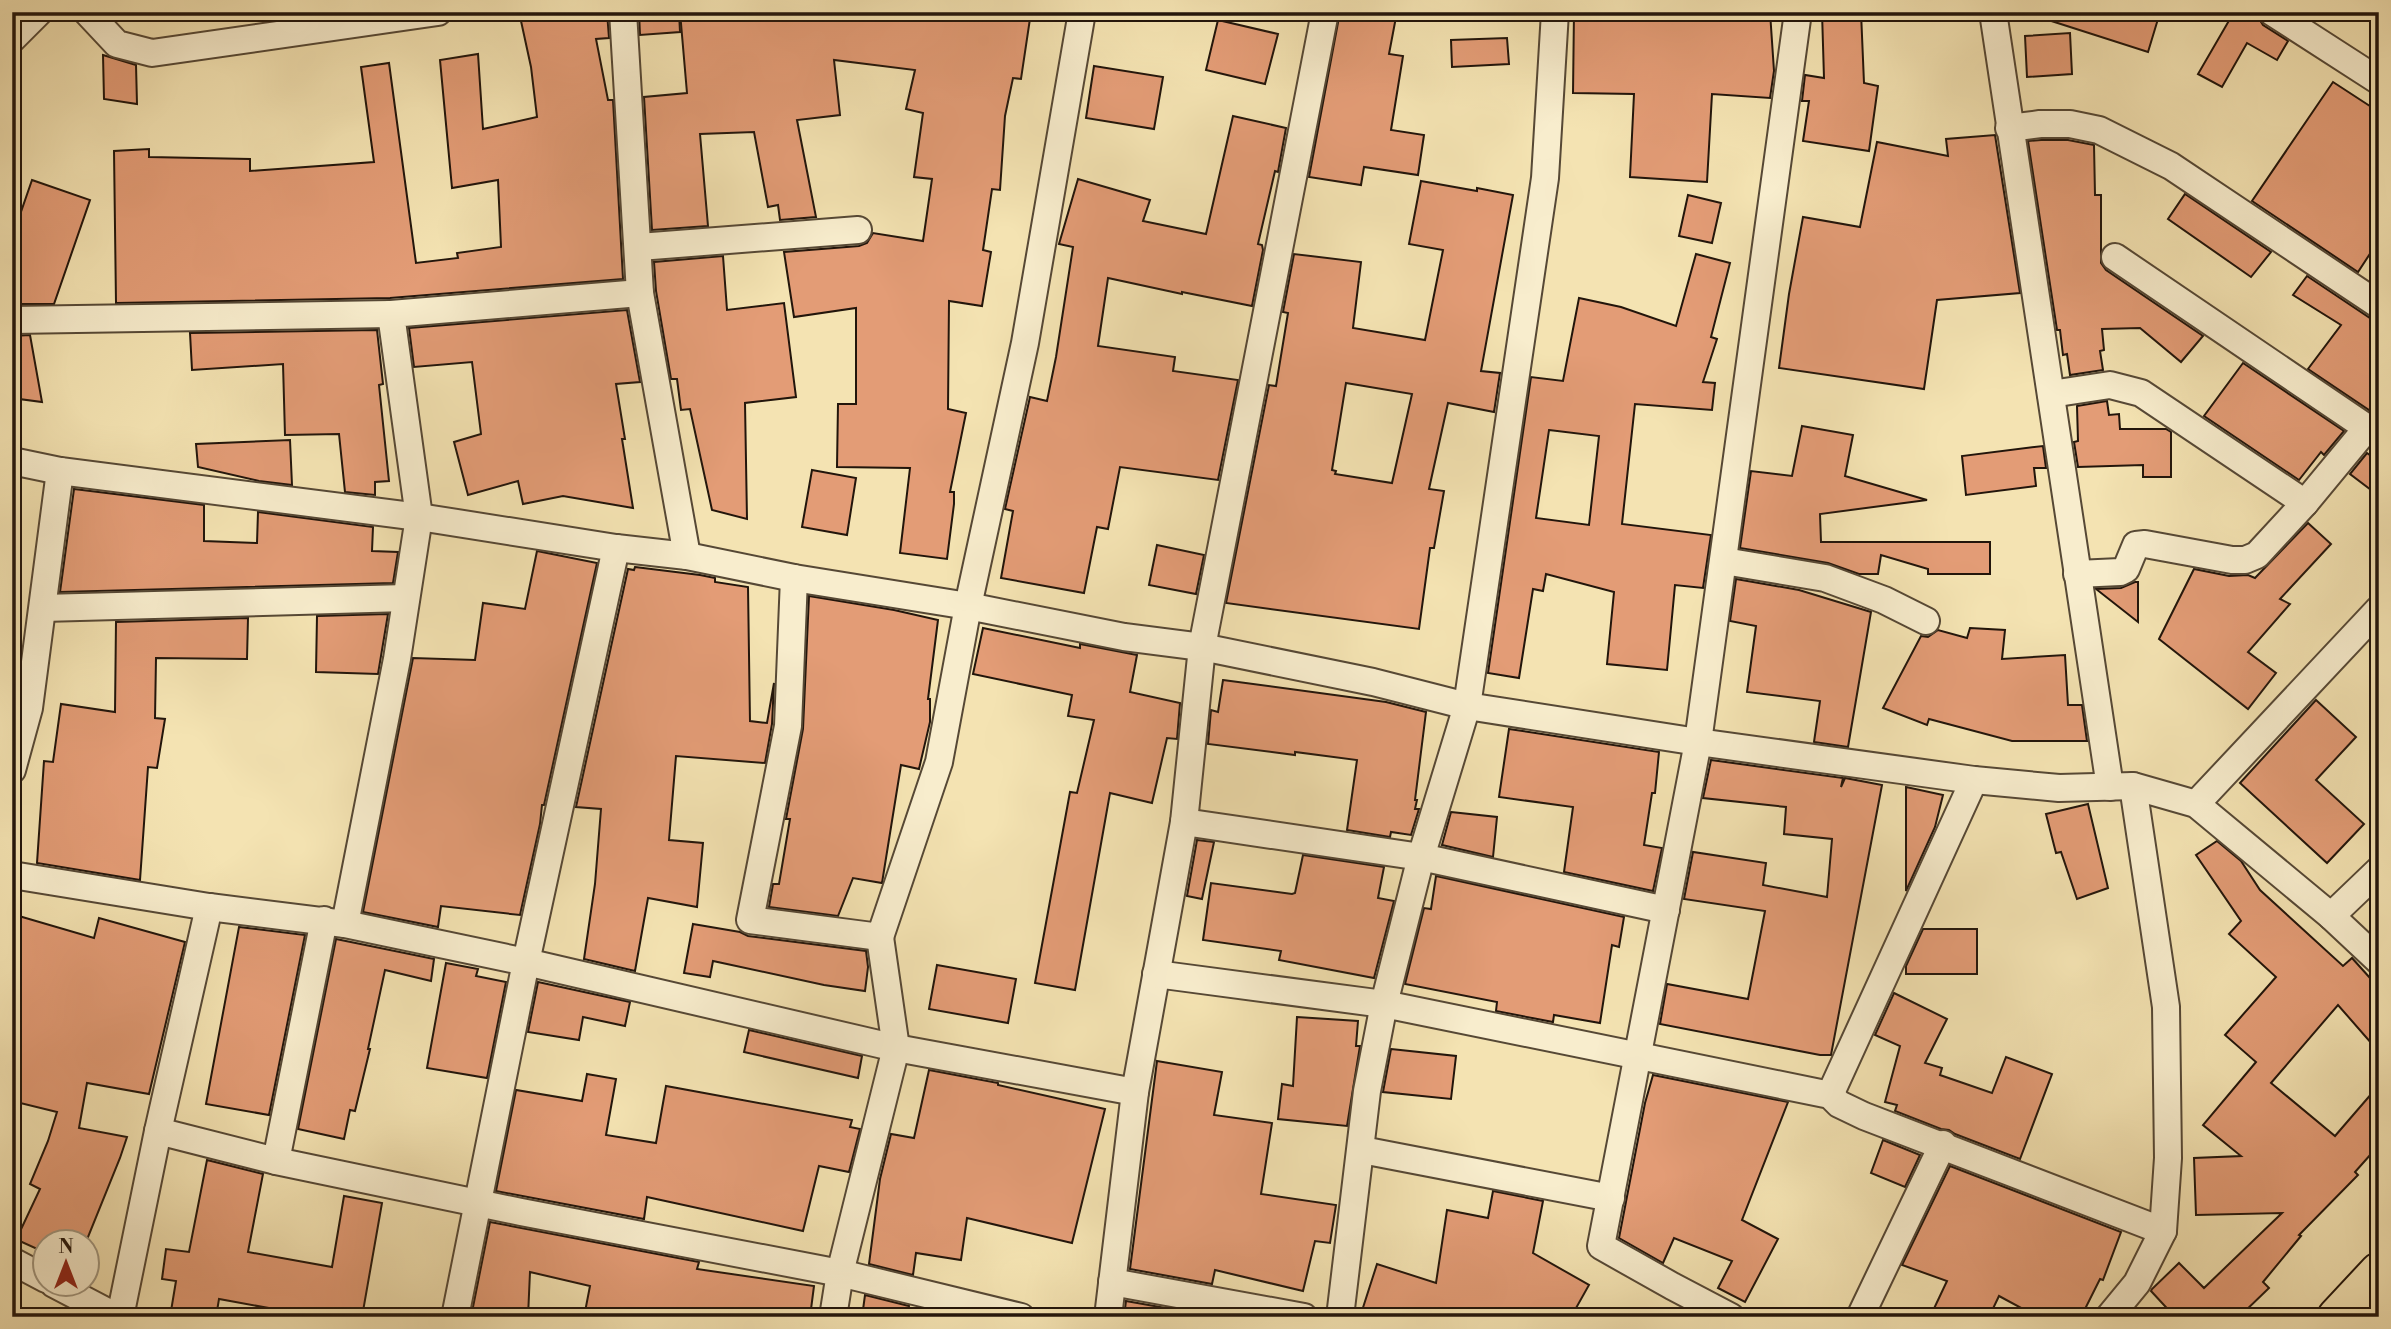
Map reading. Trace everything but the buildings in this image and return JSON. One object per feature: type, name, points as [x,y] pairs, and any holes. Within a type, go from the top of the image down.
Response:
[{"type":"main road","points":[[2337,1317],[2379,1272]]},
{"type":"street","points":[[12,38],[39,12]]},
{"type":"street","points":[[87,12],[117,44],[152,53],[438,12]]},
{"type":"street","points":[[623,12],[640,293],[687,556]]},
{"type":"street","points":[[833,1317],[840,1273],[896,1048],[880,936],[939,762],[968,606],[1025,343],[1082,12]]},
{"type":"street","points":[[1108,1317],[1135,1092],[1184,822],[1202,647],[1325,12]]},
{"type":"street","points":[[1340,1317],[1367,1091],[1384,1004],[1421,857],[1467,706],[1545,178],[1555,12]]},
{"type":"street","points":[[1731,1317],[1601,1246],[1698,741],[1798,12]]},
{"type":"street","points":[[1993,12],[2077,574],[2165,1007],[2168,1158],[2163,1231],[2137,1283],[2109,1317]]},
{"type":"street","points":[[2272,12],[2379,81]]},
{"type":"street","points":[[2009,128],[2070,124],[2099,130],[2171,166],[2379,305]]},
{"type":"street","points":[[639,247],[858,230]]},
{"type":"street","points":[[2077,574],[2120,572],[2126,569],[2136,545],[2145,544],[2245,560],[2257,555],[2373,432],[2115,257]]},
{"type":"street","points":[[12,320],[391,314],[640,293]]},
{"type":"street","points":[[276,1161],[397,659],[419,517],[391,314]]},
{"type":"street","points":[[2051,394],[2110,385],[2141,393],[2305,503]]},
{"type":"street","points":[[12,461],[60,471],[419,517],[616,548],[687,556],[794,578],[968,606],[1124,637],[1202,647],[1373,681],[1467,706],[1974,780],[2059,788],[2122,786],[2196,804],[2331,916],[2379,961]]},
{"type":"street","points":[[12,770],[29,708],[60,471]]},
{"type":"street","points":[[455,1317],[526,961],[616,548]]},
{"type":"street","points":[[1724,561],[1825,578],[1884,600],[1926,621]]},
{"type":"street","points":[[794,578],[788,726],[750,920],[880,936]]},
{"type":"street","points":[[43,608],[406,598]]},
{"type":"street","points":[[2196,804],[2379,609]]},
{"type":"street","points":[[1830,1095],[1974,780]]},
{"type":"street","points":[[1184,822],[1421,857],[1666,910]]},
{"type":"street","points":[[2331,916],[2379,870]]},
{"type":"street","points":[[12,875],[209,906],[334,922],[526,961],[896,1048],[1135,1092]]},
{"type":"street","points":[[83,1298],[119,1317],[209,906]]},
{"type":"street","points":[[1156,974],[1384,1004],[1830,1095],[1839,1104],[1864,1116],[1943,1144],[2163,1231]]},
{"type":"street","points":[[158,1132],[276,1161],[479,1203],[840,1273],[980,1312],[1021,1317]]},
{"type":"street","points":[[1860,1317],[1943,1144]]},
{"type":"street","points":[[1362,1150],[1611,1198]]},
{"type":"street","points":[[12,1261],[32,1272]]},
{"type":"street","points":[[1112,1282],[1304,1317]]}]
